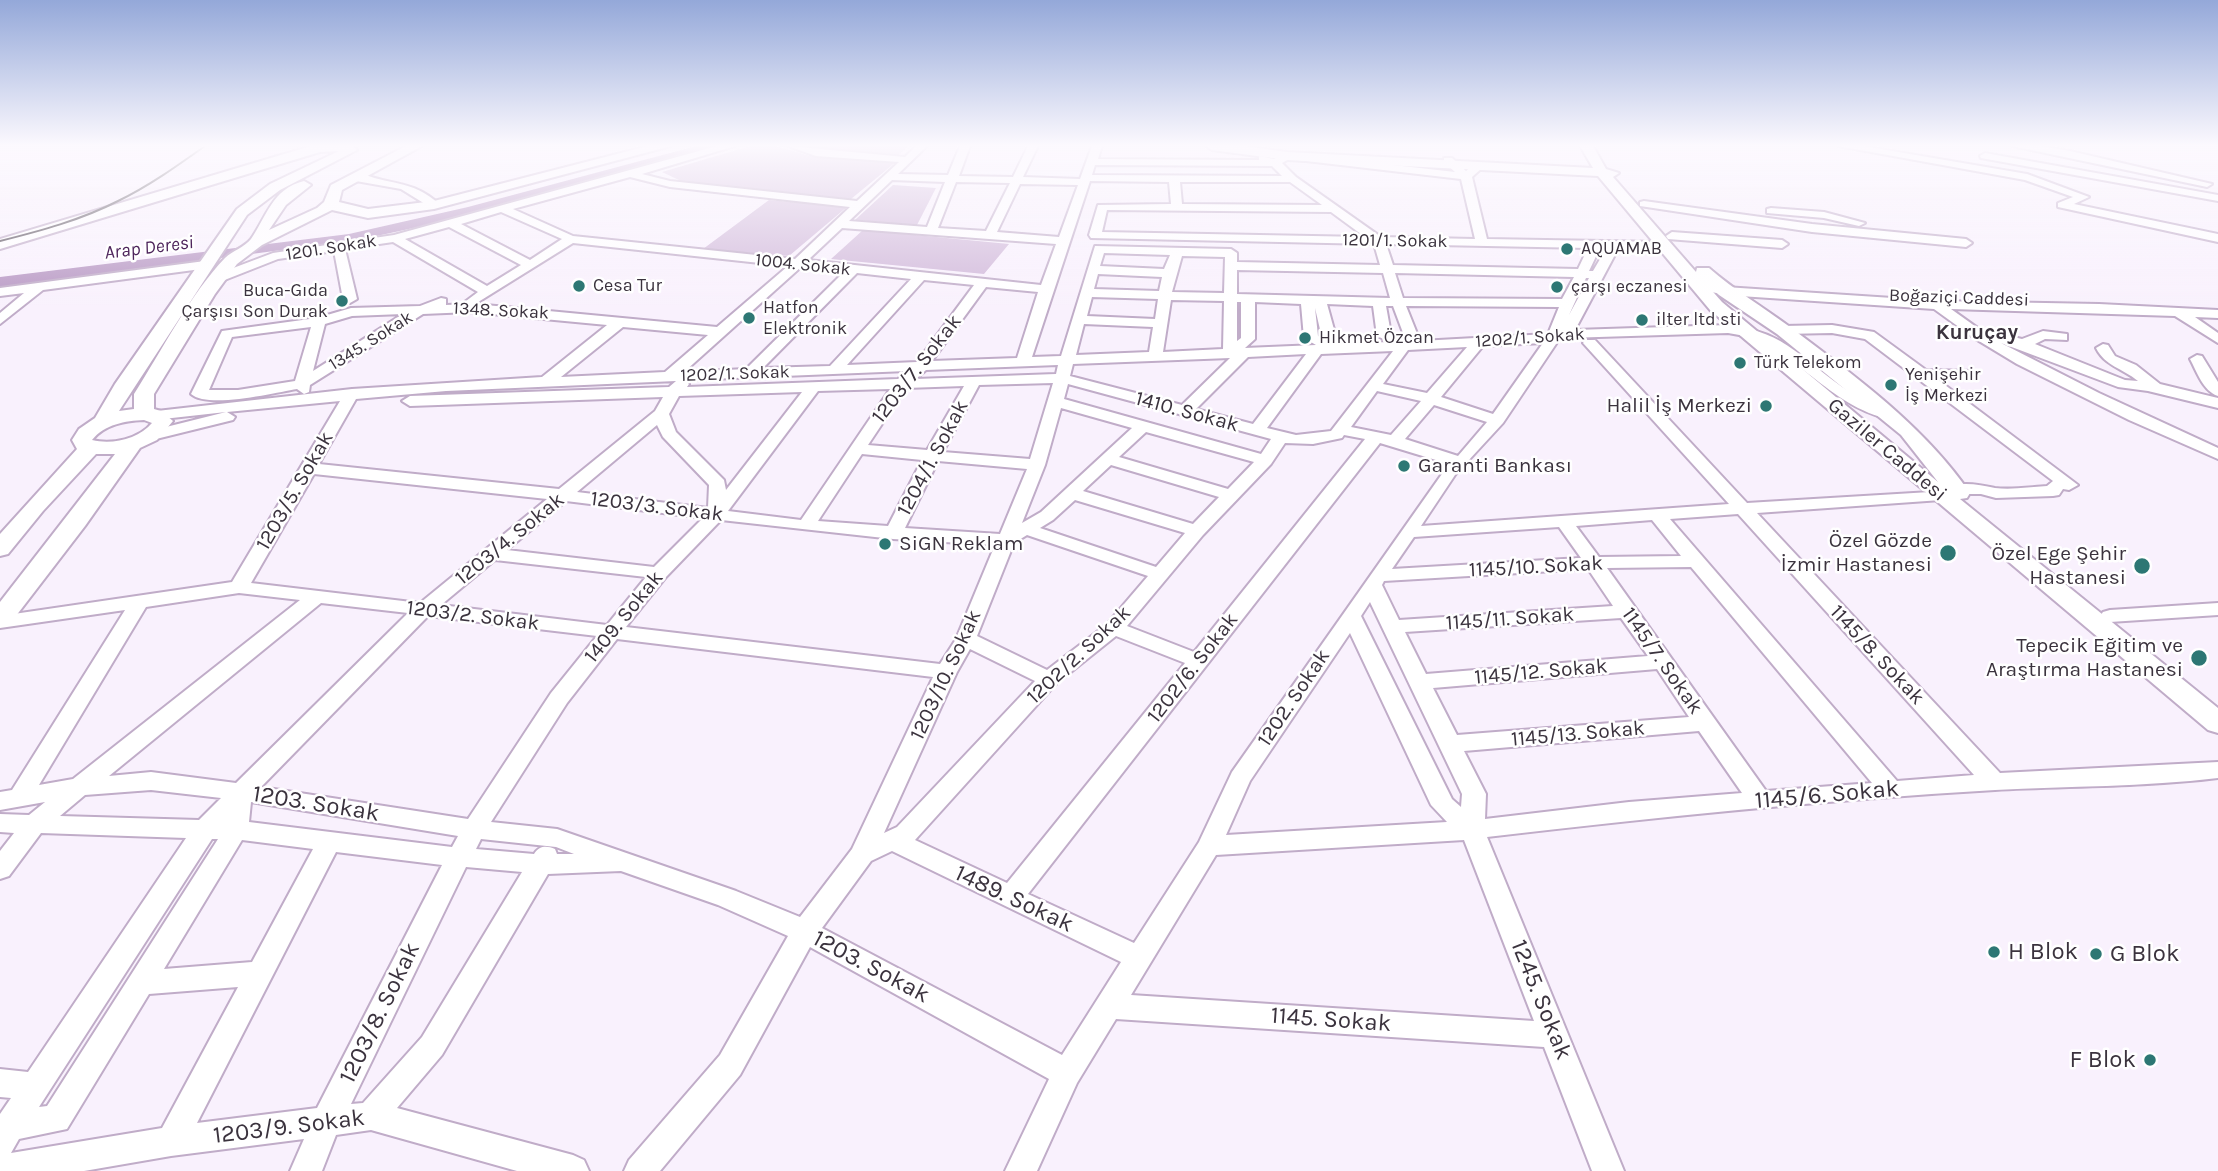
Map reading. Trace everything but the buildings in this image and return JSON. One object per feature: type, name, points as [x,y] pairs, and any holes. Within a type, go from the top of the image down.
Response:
[{"type":"main road","points":[[0,234],[122,201]]},
{"type":"main road","points":[[0,244],[142,201]]},
{"type":"main road","points":[[102,424],[125,384],[211,272],[218,247],[242,212],[256,201]]},
{"type":"main road","name":"1201. Sokak","points":[[141,439],[162,426],[163,421],[149,414],[144,394],[211,272],[257,242],[264,225],[282,201]]},
{"type":"main road","points":[[257,242],[330,201]]},
{"type":"main road","points":[[334,201],[338,209],[361,212],[400,211],[451,201]]},
{"type":"main road","name":"Gaziler Caddesi","points":[[1633,201],[1667,244],[1714,289],[2218,723]]},
{"type":"main road","name":"Gaziler Caddesi","points":[[1640,201],[1667,244]]},
{"type":"main road","name":"Gaziler Caddesi","points":[[1714,289],[1762,331],[1908,431],[1949,493],[2110,616],[2218,703]]},
{"type":"main road","points":[[141,439],[110,448],[84,445],[82,440],[84,435],[102,424],[149,414]]},
{"type":"main road","points":[[0,620],[141,439]]},
{"type":"main road","points":[[0,549],[35,506],[91,447]]},
{"type":"street","points":[[427,201],[434,205]]},
{"type":"street","name":"1201. Sokak","points":[[211,272],[277,256],[395,238],[534,201]]},
{"type":"street","points":[[821,201],[860,205]]},
{"type":"street","points":[[678,381],[722,332],[865,201]]},
{"type":"street","points":[[931,231],[944,201]]},
{"type":"street","points":[[990,235],[1008,201]]},
{"type":"street","points":[[1023,362],[1041,288],[1066,236],[1079,201]]},
{"type":"street","points":[[1176,201],[1177,208]]},
{"type":"street","points":[[1324,201],[1379,241],[1410,346]]},
{"type":"street","points":[[1472,201],[1481,239]]},
{"type":"street","points":[[2073,201],[2062,205],[2218,237]]},
{"type":"street","points":[[2101,201],[2218,225]]},
{"type":"street","points":[[2173,201],[2192,206]]},
{"type":"street","points":[[1644,204],[1798,212],[1873,225]]},
{"type":"street","points":[[1644,204],[1824,230],[1966,243]]},
{"type":"street","name":"1201/1. Sokak","points":[[1077,207],[1177,208],[1203,223],[1231,253],[1379,241],[1481,239],[1667,244]]},
{"type":"street","points":[[1096,231],[1102,207]]},
{"type":"street","name":"1004. Sokak","points":[[503,209],[570,239],[1041,288]]},
{"type":"street","name":"1201/1. Sokak","points":[[840,224],[990,235],[1066,236],[1336,209]]},
{"type":"street","points":[[451,223],[530,265]]},
{"type":"street","points":[[395,238],[487,292]]},
{"type":"street","points":[[472,301],[570,239]]},
{"type":"street","name":"1201/1. Sokak","points":[[1481,239],[1596,245],[1667,244]]},
{"type":"street","points":[[1667,244],[1782,244]]},
{"type":"street","name":"1202. Sokak","points":[[1559,336],[1566,303],[1596,245]]},
{"type":"street","name":"1202. Sokak","points":[[1021,1171],[1067,1073],[1137,957],[1209,846],[1240,778],[1448,472],[1461,462],[1497,420],[1559,336],[1614,245]]},
{"type":"street","points":[[339,248],[350,299]]},
{"type":"street","name":"1203/10. Sokak","points":[[640,1171],[730,1065],[805,931],[862,854],[946,671],[966,639],[1014,534],[1037,466],[1099,249],[1231,253]]},
{"type":"street","points":[[1156,357],[1169,273],[1177,251]]},
{"type":"street","points":[[1237,353],[1231,299],[1231,253],[1388,270],[1582,273],[1597,276]]},
{"type":"street","points":[[751,372],[853,270]]},
{"type":"street","points":[[1094,270],[1169,273]]},
{"type":"street","points":[[0,292],[211,272]]},
{"type":"street","points":[[834,370],[920,277]]},
{"type":"street","name":"1203/7. Sokak","points":[[806,526],[900,384],[921,367],[982,283]]},
{"type":"street","points":[[0,320],[38,287]]},
{"type":"street","points":[[1714,289],[1938,305],[2218,312]]},
{"type":"street","name":"Boğaziçi Caddesi","points":[[1714,289],[2174,309]]},
{"type":"street","points":[[1088,293],[1231,299],[1566,303]]},
{"type":"street","points":[[1762,331],[1767,301],[1780,294]]},
{"type":"street","points":[[319,322],[350,299],[367,302],[472,301],[501,304],[523,311]]},
{"type":"street","points":[[1184,412],[1248,339],[1248,299]]},
{"type":"street","points":[[1257,430],[1324,348],[1311,338],[1313,300]]},
{"type":"street","name":"1345. Sokak","points":[[305,392],[319,322],[227,334],[199,394],[305,392],[418,311],[441,302]]},
{"type":"street","points":[[1379,302],[1384,336],[1410,346]]},
{"type":"street","points":[[1938,305],[1973,332],[2004,351],[2146,424],[2218,454]]},
{"type":"street","name":"1348. Sokak","points":[[319,322],[351,312],[470,308],[722,332]]},
{"type":"street","points":[[1973,332],[1993,324],[2015,308]]},
{"type":"street","points":[[2174,309],[2218,339]]},
{"type":"street","points":[[1080,320],[1162,323]]},
{"type":"street","points":[[547,381],[621,321]]},
{"type":"street","points":[[1408,532],[1981,489],[1996,493],[2053,491],[2056,485],[2069,485],[1873,337],[1861,332],[1817,328],[1590,343],[1559,336]]},
{"type":"street","name":"1202/1. Sokak","points":[[349,399],[446,386],[547,381],[678,381],[814,386],[973,383],[1156,357],[1410,346],[1559,336],[1762,331]]},
{"type":"street","points":[[1973,332],[2023,344],[2123,384],[2218,403]]},
{"type":"street","points":[[2023,344],[2043,335],[2062,337]]},
{"type":"street","points":[[1385,439],[1432,399],[1479,342]]},
{"type":"street","name":"1145/8. Sokak","points":[[1590,343],[1994,782]]},
{"type":"street","points":[[1410,346],[1373,386],[1340,429],[1385,439],[1461,462]]},
{"type":"street","points":[[2103,348],[2109,359],[2131,368],[2158,389]]},
{"type":"street","points":[[2197,359],[2209,382],[2218,391]]},
{"type":"street","name":"1202/1. Sokak","points":[[149,414],[305,392],[349,399],[678,381],[751,372],[1023,362],[1065,369]]},
{"type":"street","name":"1410. Sokak","points":[[1065,369],[1184,412],[1257,430],[1288,441],[1313,440],[1336,435],[1340,429]]},
{"type":"street","points":[[1922,375],[1971,374]]},
{"type":"street","name":"1203/4. Sokak","points":[[5,1134],[205,829],[423,610],[661,414],[678,381]]},
{"type":"street","name":"1204/1. Sokak","points":[[893,534],[973,383]]},
{"type":"street","name":"1409. Sokak","points":[[458,856],[559,698],[659,573],[717,514],[814,386]]},
{"type":"street","points":[[1373,386],[1432,399],[1497,420]]},
{"type":"street","points":[[141,439],[305,392]]},
{"type":"street","name":"1203/5. Sokak","points":[[239,587],[349,399]]},
{"type":"street","points":[[1055,401],[1265,460]]},
{"type":"street","points":[[661,414],[670,434],[718,484],[717,514]]},
{"type":"street","points":[[1014,534],[1047,516],[1144,425]]},
{"type":"street","name":"1202/2. Sokak","points":[[862,854],[906,834],[1049,679],[1114,628],[1197,531],[1265,460],[1280,438]]},
{"type":"street","name":"1202/6. Sokak","points":[[1011,897],[1198,661],[1385,439]]},
{"type":"street","points":[[858,449],[1037,466]]},
{"type":"street","points":[[1108,459],[1233,496]]},
{"type":"street","name":"1203/3. Sokak","points":[[309,468],[562,495],[806,526],[893,534],[1014,534],[1160,574]]},
{"type":"street","points":[[1072,493],[1197,531]]},
{"type":"street","points":[[1656,514],[1891,790]]},
{"type":"street","name":"1145/7. Sokak","points":[[1564,521],[1760,801]]},
{"type":"street","points":[[491,554],[659,573]]},
{"type":"street","name":"1145/10. Sokak","points":[[1374,581],[1594,563],[1695,561]]},
{"type":"street","points":[[1374,581],[1392,627],[1474,794],[1472,830]]},
{"type":"street","name":"1203/2. Sokak","points":[[0,620],[239,587],[946,671]]},
{"type":"street","points":[[0,869],[36,822],[316,597]]},
{"type":"street","points":[[9,800],[140,601]]},
{"type":"street","points":[[2110,616],[2218,609]]},
{"type":"street","name":"1145/11. Sokak","points":[[1392,627],[1628,611]]},
{"type":"street","points":[[1351,615],[1443,805],[1472,830]]},
{"type":"street","points":[[1114,628],[1198,661]]},
{"type":"street","points":[[966,639],[1049,679]]},
{"type":"street","name":"1145/12. Sokak","points":[[1419,682],[1663,662]]},
{"type":"street","name":"1145/13. Sokak","points":[[1450,744],[1705,723]]},
{"type":"street","name":"1145/6. Sokak","points":[[1209,846],[1472,830],[1629,811],[1994,782],[2183,775],[2218,770]]},
{"type":"street","name":"1145/6. Sokak","points":[[2183,775],[2218,778]]},
{"type":"street","name":"1203. Sokak","points":[[9,800],[79,787],[151,781],[240,792],[474,829],[557,838],[727,898],[805,931],[1067,1073]]},
{"type":"street","points":[[5,1134],[56,1119],[236,830],[240,792]]},
{"type":"street","name":"1203. Sokak","points":[[0,823],[236,830],[542,864],[629,863]]},
{"type":"street","name":"1245. Sokak","points":[[1472,830],[1608,1171]]},
{"type":"street","points":[[371,1116],[432,1046],[557,838]]},
{"type":"street","points":[[171,1141],[330,840]]},
{"type":"street","name":"1489. Sokak","points":[[891,840],[1137,957]]},
{"type":"street","name":"1203/8. Sokak","points":[[306,1171],[326,1124],[458,856]]},
{"type":"street","points":[[141,983],[259,973]]},
{"type":"street","name":"1145. Sokak","points":[[1107,1006],[1555,1035]]},
{"type":"street","points":[[0,1083],[35,1086]]},
{"type":"street","name":"1203/9. Sokak","points":[[0,1170],[171,1141],[326,1124],[371,1116],[573,1171]]},
{"type":"shaded area","points":[[492,201],[519,201],[358,240],[0,287],[0,277],[349,234]]},
{"type":"shaded area","points":[[768,201],[847,207],[789,256],[703,249]]},
{"type":"shaded area","points":[[876,201],[930,201],[917,225],[855,220]]},
{"type":"shaded area","points":[[863,230],[1009,244],[984,274],[831,259]]},
{"type":"tram line","points":[[0,241],[90,214],[118,201]]},
{"type":"place","name":"AQUAMAB","points":[[1567,249]]},
{"type":"place","name":"Cesa Tur","points":[[579,286]]},
{"type":"place","name":"çarşı eczanesi","points":[[1557,287]]},
{"type":"place","name":"Buca-Gıda Çarşısı Son Durak","points":[[342,301]]},
{"type":"place","name":"Hatfon Elektronik","points":[[749,318]]},
{"type":"place","name":"ilter ltd sti","points":[[1642,320]]},
{"type":"place","name":"Hikmet Özcan","points":[[1305,338]]},
{"type":"place","name":"Türk Telekom","points":[[1740,363]]},
{"type":"place","name":"Yenişehir İş Merkezi","points":[[1891,385]]},
{"type":"place","name":"Halil İş Merkezi","points":[[1766,406]]},
{"type":"place","name":"Garanti Bankası","points":[[1404,466]]},
{"type":"place","name":"SiGN Reklam","points":[[885,544]]},
{"type":"place","name":"Özel Gözde İzmir Hastanesi","points":[[1948,553]]},
{"type":"place","name":"Özel Ege Şehir Hastanesi","points":[[2142,566]]},
{"type":"place","name":"Tepecik Eğitim ve Araştırma Hastanesi","points":[[2199,658]]},
{"type":"place","name":"H Blok","points":[[1994,952]]},
{"type":"place","name":"G Blok","points":[[2096,954]]},
{"type":"place","name":"F Blok","points":[[2150,1060]]},
{"type":"district","name":"Kuruçay","points":[[1977,333]]},
{"type":"water label","name":"Arap Deresi","points":[[149,248]]}]
